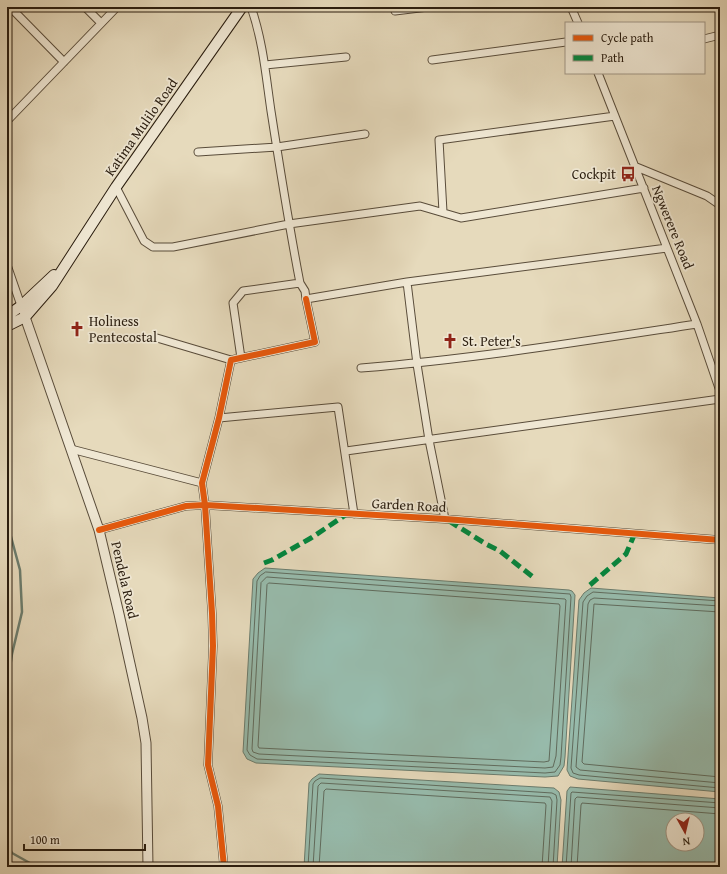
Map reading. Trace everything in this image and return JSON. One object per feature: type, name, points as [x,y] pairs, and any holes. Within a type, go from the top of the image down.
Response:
[{"type":"main road","name":"Katima Mulilo Road","points":[[7,326],[25,317],[52,286],[116,187],[242,7]]},
{"type":"main road","name":"Katima Mulilo Road","points":[[7,316],[21,306],[66,265]]},
{"type":"street","points":[[10,7],[64,62]]},
{"type":"street","points":[[85,7],[101,23]]},
{"type":"street","points":[[7,121],[117,7]]},
{"type":"street","points":[[157,338],[231,360],[315,342],[305,291],[300,282],[289,224],[265,65],[255,17],[251,7]]},
{"type":"street","points":[[395,11],[428,7]]},
{"type":"street","points":[[571,7],[578,22]]},
{"type":"street","points":[[705,39],[720,35]]},
{"type":"street","points":[[432,60],[565,42]]},
{"type":"street","points":[[265,65],[346,57]]},
{"type":"street","name":"Ngwerere Road","points":[[598,74],[697,324],[720,391]]},
{"type":"street","points":[[443,212],[439,140],[614,116]]},
{"type":"street","points":[[198,152],[277,146],[365,134]]},
{"type":"street","points":[[634,166],[707,196],[720,205]]},
{"type":"street","points":[[116,187],[144,241],[153,247],[173,247],[289,224],[420,206],[461,218],[644,188]]},
{"type":"street","points":[[306,299],[407,282],[667,248]]},
{"type":"street","name":"Pendela Road","points":[[7,266],[99,530],[119,614],[145,737],[148,867]]},
{"type":"street","points":[[241,358],[233,303],[243,291],[300,282]]},
{"type":"street","points":[[407,282],[417,364],[429,440],[445,519]]},
{"type":"street","points":[[361,368],[417,364],[527,350],[697,324]]},
{"type":"street","points":[[224,867],[218,806],[208,765],[213,626],[205,505],[202,483],[219,418],[231,360]]},
{"type":"street","points":[[346,451],[720,399]]},
{"type":"street","points":[[219,418],[338,407],[346,451],[354,514]]},
{"type":"street","points":[[71,449],[202,483]]},
{"type":"street","name":"Garden Road","points":[[99,530],[186,506],[205,505],[445,519],[720,540]]},
{"type":"water","points":[[265,568],[572,591],[575,595],[565,757],[564,766],[558,776],[545,777],[256,763],[247,759],[243,752],[253,579]]},
{"type":"water","points":[[591,588],[720,598],[720,792],[578,779],[570,776],[567,770],[579,600],[584,593]]},
{"type":"water","points":[[319,774],[554,788],[559,792],[561,800],[557,867],[304,867],[309,783]]},
{"type":"water","points":[[570,787],[720,799],[720,867],[562,867],[567,791]]},
{"type":"waterway","points":[[7,522],[20,570],[22,612],[12,654],[7,688]]},
{"type":"waterway","points":[[7,843],[12,853],[37,867]]},
{"type":"marked path","points":[[264,563],[311,538],[347,514]]},
{"type":"marked path","points":[[449,521],[500,551],[533,577]]},
{"type":"marked path","points":[[590,585],[626,554],[635,533]]},
{"type":"cycle path","points":[[224,867],[218,806],[208,765],[213,646],[205,505],[202,483],[219,418],[231,360],[315,342],[306,299]]},
{"type":"cycle path","points":[[99,530],[186,506],[205,505],[445,519],[720,540]]},
{"type":"place","name":"Cockpit","points":[[628,174]]},
{"type":"place","name":"Holiness Pentecostal","points":[[77,329]]},
{"type":"place","name":"St. Peter's","points":[[450,341]]}]
